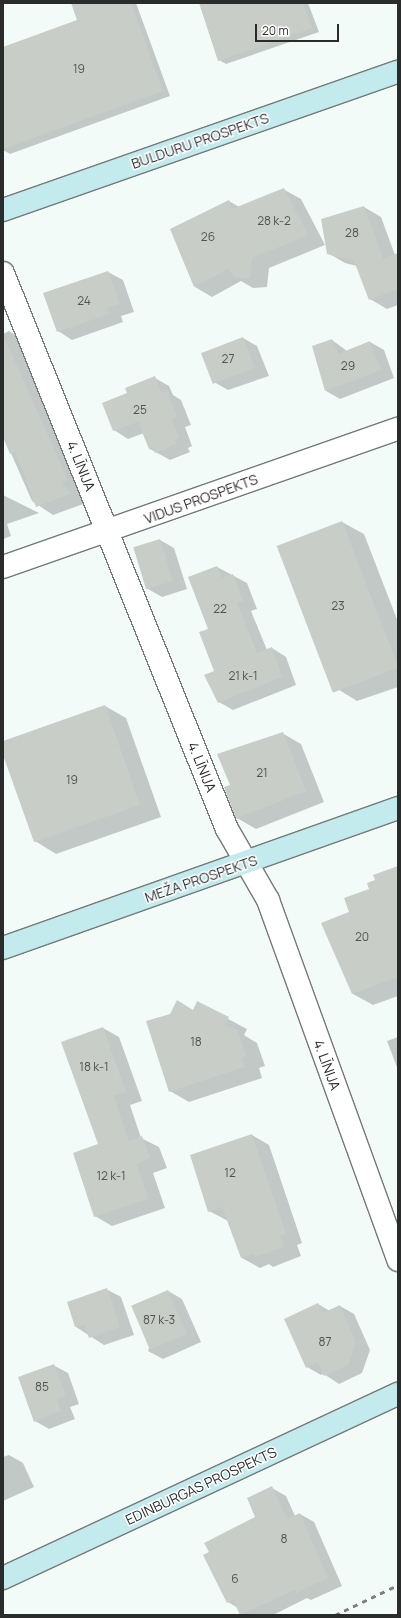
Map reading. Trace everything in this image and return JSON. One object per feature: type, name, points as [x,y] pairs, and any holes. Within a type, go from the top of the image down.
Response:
[{"type":"street","name":"BULDURU PROSPEKTS","points":[[3,210],[398,72]]},
{"type":"street","name":"4. LĪNIJA","points":[[3,273],[227,829],[244,864],[268,900],[398,1260]]},
{"type":"street","name":"VIDUS PROSPEKTS","points":[[3,567],[107,532],[398,428]]},
{"type":"street","name":"MEŽA PROSPEKTS","points":[[3,948],[244,864],[398,808]]},
{"type":"street","name":"EDINBURGAS PROSPEKTS","points":[[3,1578],[398,1394]]},
{"type":"building","points":[[71,3],[131,3],[163,91],[3,149],[3,47],[77,20]]},
{"type":"building","points":[[199,3],[303,3],[312,28],[218,61]]},
{"type":"building","points":[[284,188],[308,235],[252,258],[250,278],[235,278],[228,269],[194,287],[170,229],[229,200],[232,209]]},
{"type":"building","points":[[364,206],[383,258],[398,253],[398,289],[369,300],[354,261],[327,254],[321,219]]},
{"type":"building","points":[[108,271],[120,304],[107,308],[109,314],[57,332],[43,293]]},
{"type":"building","points":[[3,335],[68,480],[62,482],[70,494],[36,507],[15,452],[10,454],[3,437]]},
{"type":"building","points":[[243,337],[255,368],[213,384],[201,353]]},
{"type":"building","points":[[332,339],[338,354],[370,341],[381,370],[325,391],[312,346]]},
{"type":"building","points":[[155,376],[161,393],[167,390],[177,417],[172,419],[179,438],[175,439],[176,444],[155,453],[153,448],[149,449],[138,422],[113,431],[102,403],[127,393],[125,388]]},
{"type":"building","points":[[342,521],[398,668],[333,693],[277,546]]},
{"type":"building","points":[[160,539],[173,581],[146,589],[133,547]]},
{"type":"building","points":[[217,566],[222,578],[233,574],[243,601],[237,603],[257,653],[272,647],[282,677],[218,703],[204,675],[214,671],[199,632],[208,629],[188,577]]},
{"type":"building","points":[[105,705],[140,805],[34,842],[3,755],[3,741]]},
{"type":"building","points":[[283,732],[306,791],[236,819],[224,787],[230,785],[217,754]]},
{"type":"building","points":[[398,866],[398,977],[352,994],[321,923],[349,912],[344,898],[369,889],[367,883],[375,880],[373,875]]},
{"type":"building","points":[[177,1000],[193,1010],[197,1001],[229,1017],[225,1025],[238,1031],[246,1056],[241,1058],[244,1067],[169,1092],[146,1021],[170,1014]]},
{"type":"building","points":[[103,1027],[126,1092],[114,1096],[129,1142],[142,1136],[150,1158],[137,1164],[148,1199],[94,1217],[73,1153],[98,1144],[61,1042]]},
{"type":"building","points":[[252,1134],[286,1234],[280,1235],[284,1247],[255,1257],[254,1254],[241,1258],[222,1207],[208,1212],[190,1155]]},
{"type":"building","points":[[107,1288],[120,1327],[89,1338],[84,1325],[75,1327],[67,1302]]},
{"type":"building","points":[[168,1290],[187,1334],[150,1350],[131,1306]]},
{"type":"building","points":[[318,1303],[323,1313],[340,1305],[356,1342],[348,1365],[324,1376],[317,1362],[306,1368],[284,1319]]},
{"type":"building","points":[[54,1364],[66,1396],[57,1399],[61,1411],[34,1422],[18,1377]]},
{"type":"building","points":[[272,1486],[287,1519],[300,1513],[328,1578],[296,1593],[295,1590],[240,1615],[233,1600],[227,1603],[203,1555],[209,1552],[204,1543],[255,1517],[247,1498]]},
{"type":"railway","points":[[335,1615],[398,1585]]}]
